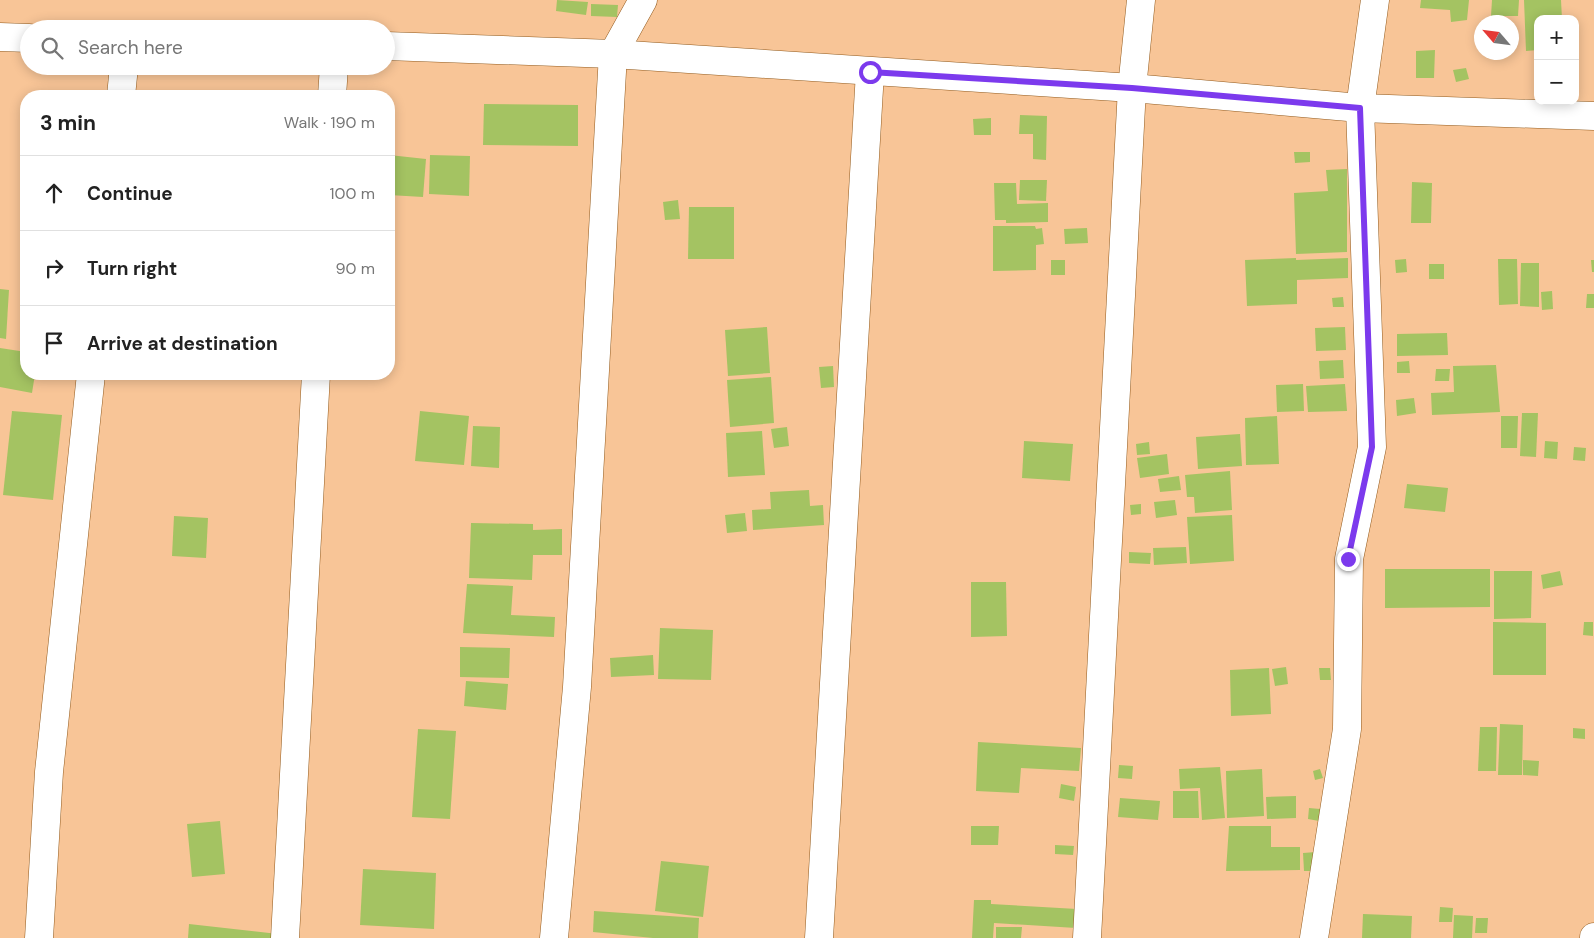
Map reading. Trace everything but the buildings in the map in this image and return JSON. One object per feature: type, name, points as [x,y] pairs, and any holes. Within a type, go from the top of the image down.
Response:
[{"type":"street","points":[[554,938],[577,687],[613,54],[643,0]]},
{"type":"street","points":[[1087,938],[1132,88],[1141,0]]},
{"type":"street","points":[[1314,938],[1347,729],[1348,559],[1372,447],[1360,108],[1375,0]]},
{"type":"street","points":[[0,37],[20,38]]},
{"type":"street","points":[[395,46],[613,54],[1132,88],[1360,108],[1594,116]]},
{"type":"street","points":[[819,938],[870,72]]},
{"type":"street","points":[[122,90],[123,75]]},
{"type":"street","points":[[332,90],[333,75]]},
{"type":"street","points":[[38,938],[49,772],[90,380]]},
{"type":"street","points":[[285,938],[316,380]]},
{"type":"route","points":[[870,72],[1132,88],[1360,108],[1372,447],[1348,559]]}]
